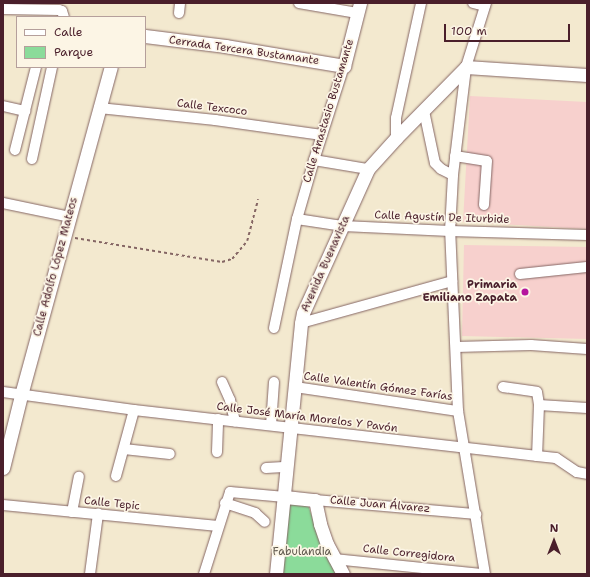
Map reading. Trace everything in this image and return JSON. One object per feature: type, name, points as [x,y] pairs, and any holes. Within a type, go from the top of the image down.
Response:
[{"type":"main road","name":"Calle Anastasio Bustamante","points":[[344,66],[359,8]]},
{"type":"main road","name":"Cerrada Tercera Bustamante","points":[[146,36],[225,46],[344,66]]},
{"type":"main road","name":"Avenida Buenavista","points":[[276,574],[303,313],[368,169],[396,138],[466,67]]},
{"type":"main road","points":[[466,67],[587,75]]},
{"type":"main road","name":"Calle Adolfo López Mateos","points":[[3,468],[21,395],[111,68]]},
{"type":"main road","name":"Calle Juan Álvarez","points":[[285,497],[315,500]]},
{"type":"main road","points":[[315,500],[320,524],[334,559],[343,574]]},
{"type":"street","points":[[299,3],[359,8]]},
{"type":"street","points":[[396,138],[396,118],[421,3]]},
{"type":"street","points":[[473,3],[485,4],[466,67],[453,175],[450,231],[458,410],[485,574]]},
{"type":"street","points":[[3,9],[59,10],[64,13],[64,16]]},
{"type":"street","name":"Calle Anastasio Bustamante","points":[[274,328],[297,219],[344,66]]},
{"type":"street","points":[[15,150],[36,68]]},
{"type":"street","points":[[32,159],[52,68]]},
{"type":"street","points":[[3,106],[25,111]]},
{"type":"street","name":"Calle Texcoco","points":[[99,108],[215,120],[322,135]]},
{"type":"street","points":[[424,111],[435,163],[441,169],[453,175]]},
{"type":"street","points":[[455,156],[487,161],[484,204]]},
{"type":"street","points":[[314,160],[368,169]]},
{"type":"street","points":[[3,203],[70,217]]},
{"type":"street","name":"Calle Agustín De Iturbide","points":[[297,219],[343,226],[587,235]]},
{"type":"street","points":[[520,274],[587,267]]},
{"type":"street","points":[[301,323],[452,281]]},
{"type":"street","points":[[456,347],[531,346],[587,349]]},
{"type":"street","points":[[222,382],[230,400],[235,421]]},
{"type":"street","points":[[271,425],[274,382]]},
{"type":"street","name":"Calle Valentín Gómez Farías","points":[[295,387],[458,410]]},
{"type":"street","points":[[503,387],[537,392],[539,405],[537,456]]},
{"type":"street","name":"Calle José María Morelos Y Pavón","points":[[3,392],[134,410],[556,458],[577,472],[587,474]]},
{"type":"street","points":[[539,405],[587,408]]},
{"type":"street","points":[[116,476],[134,410]]},
{"type":"street","points":[[217,452],[218,419]]},
{"type":"street","points":[[124,449],[170,454]]},
{"type":"street","points":[[266,468],[288,468]]},
{"type":"street","points":[[72,512],[79,477]]},
{"type":"street","points":[[204,574],[230,492],[285,497]]},
{"type":"street","name":"Calle Juan Álvarez","points":[[315,500],[476,514]]},
{"type":"street","points":[[226,503],[255,513],[266,522]]},
{"type":"street","name":"Calle Tepic","points":[[3,505],[218,526]]},
{"type":"street","points":[[90,574],[98,514]]},
{"type":"street","name":"Calle Corregidora","points":[[334,559],[481,574]]},
{"type":"path","points":[[65,236],[222,262],[232,259],[247,241],[258,199]]},
{"type":"shaded area","points":[[470,96],[587,102],[587,229],[463,222]]},
{"type":"shaded area","name":"Primaria Emiliano Zapata","points":[[464,245],[587,247],[587,339],[462,336]]},
{"type":"green space","name":"Fabulandia","points":[[287,500],[307,502],[325,554],[337,574],[280,574]]},
{"type":"place","name":"Primaria Emiliano Zapata","points":[[525,292]]}]
